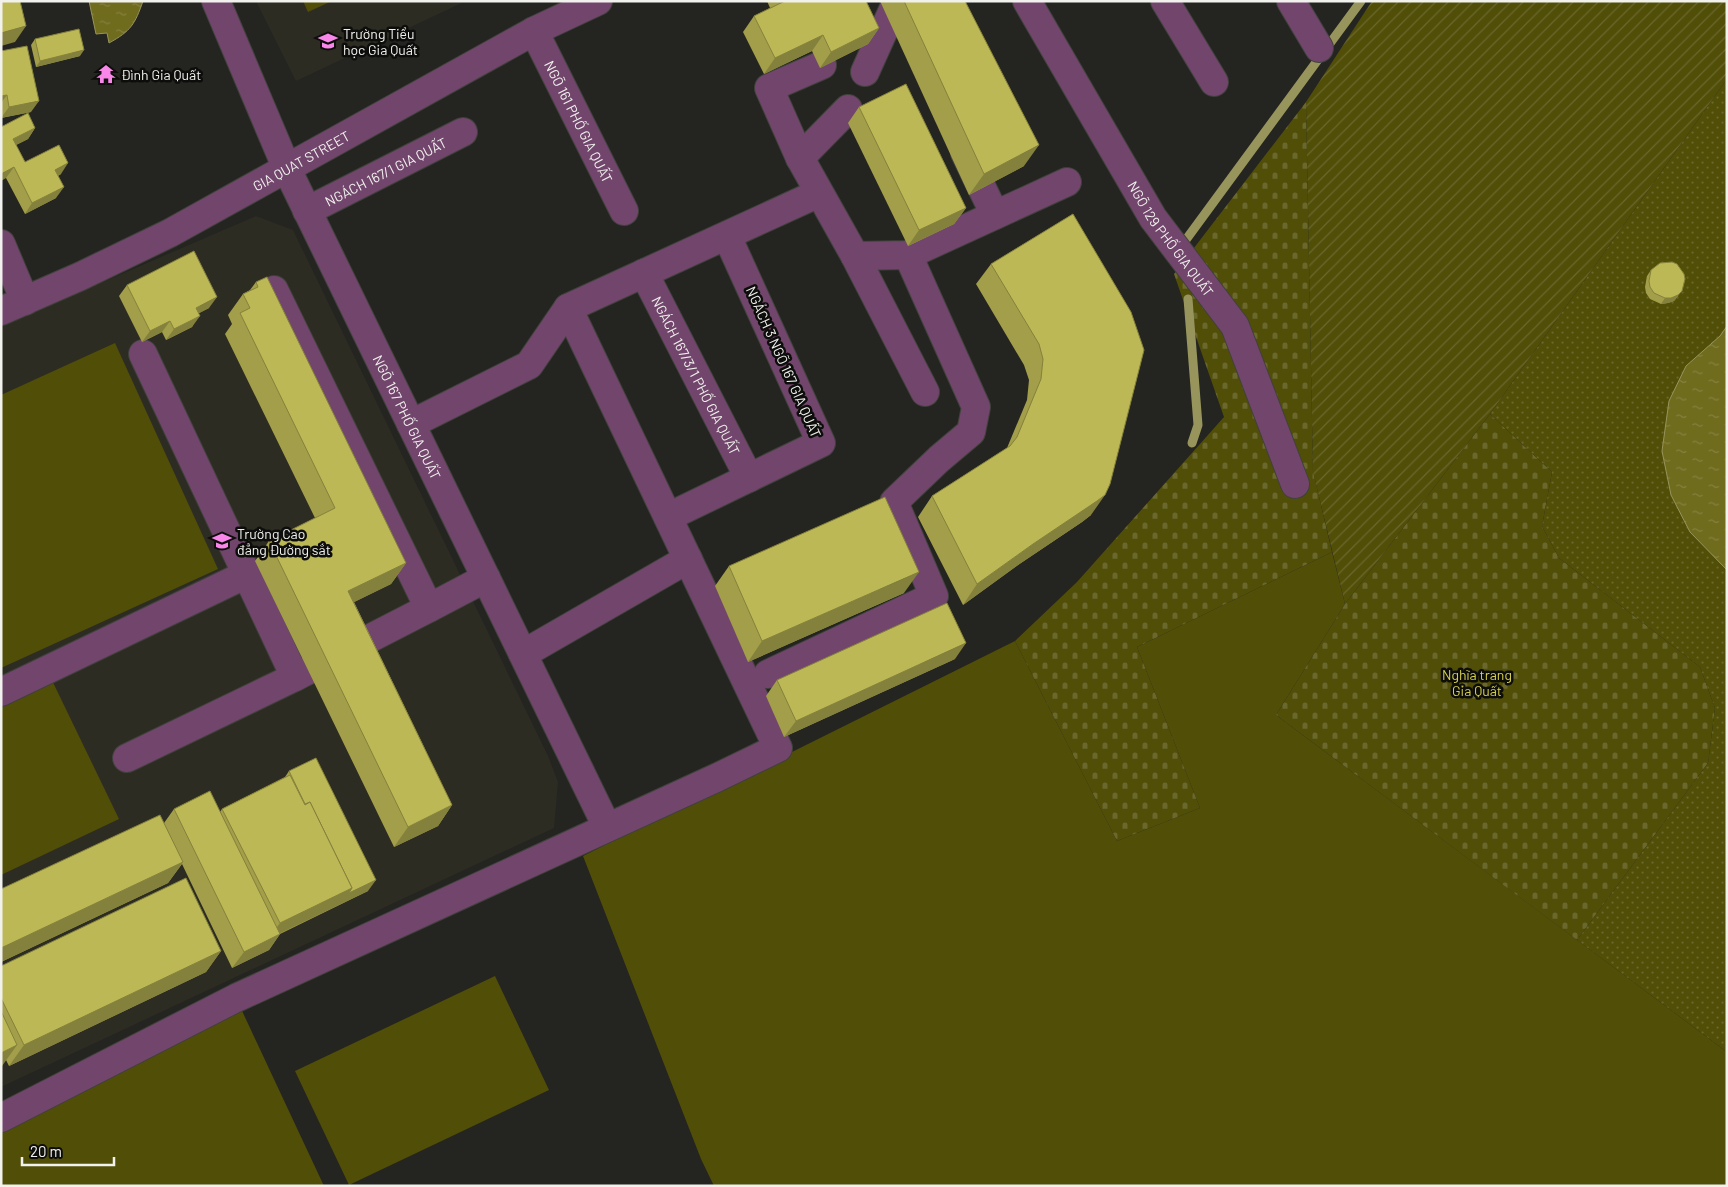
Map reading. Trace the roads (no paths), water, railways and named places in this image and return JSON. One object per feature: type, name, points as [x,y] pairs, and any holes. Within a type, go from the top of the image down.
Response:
[{"type":"street","name":"NGÕ 167 PHỐ GIA QUẤT","points":[[216,1],[287,169],[607,827]]},
{"type":"street","name":"GIA QUAT STREET","points":[[13,306],[82,276],[170,233],[534,31],[598,1]]},
{"type":"street","name":"NGÕ 129 PHỐ GIA QUẤT","points":[[1027,1],[1153,218],[1235,326],[1295,484]]},
{"type":"street","points":[[1165,1],[1214,82]]},
{"type":"street","points":[[1291,1],[1319,48]]},
{"type":"street","points":[[892,4],[907,37]]},
{"type":"street","points":[[865,72],[892,4]]},
{"type":"street","name":"NGÕ 161 PHỐ GIA QUẤT","points":[[534,31],[624,211]]},
{"type":"street","points":[[822,65],[769,88],[800,158],[855,256],[925,392]]},
{"type":"street","points":[[800,158],[848,109]]},
{"type":"street","name":"NGÁCH 167/1 GIA QUẤT","points":[[307,210],[463,132]]},
{"type":"street","points":[[956,135],[995,215]]},
{"type":"street","points":[[855,256],[908,255],[1068,182]]},
{"type":"street","points":[[411,424],[530,365],[568,308],[819,193]]},
{"type":"street","name":"NGÁCH 3 NGÕ 167 GIA QUẤT","points":[[668,517],[821,443],[727,236]]},
{"type":"street","points":[[1,244],[13,306]]},
{"type":"street","points":[[867,514],[894,502],[939,459],[971,432],[976,407],[908,255]]},
{"type":"street","name":"NGÁCH 167/3/1 PHỐ GIA QUẤT","points":[[644,274],[749,478]]},
{"type":"street","points":[[274,290],[429,608]]},
{"type":"street","points":[[1,1118],[236,998],[778,748],[568,308]]},
{"type":"street","points":[[143,354],[295,677]]},
{"type":"street","points":[[768,674],[934,596],[894,502]]},
{"type":"street","points":[[523,654],[688,559]]},
{"type":"street","points":[[1,692],[247,574]]},
{"type":"street","points":[[126,758],[295,677],[486,578]]},
{"type":"water","points":[[89,1],[143,1],[137,16],[127,31],[109,43],[107,33],[96,34]]},
{"type":"water","points":[[1727,326],[1727,570],[1690,532],[1671,495],[1662,451],[1669,401],[1686,366],[1720,336]]},
{"type":"waterway","points":[[1185,241],[1361,1]]},
{"type":"waterway","points":[[1188,299],[1198,425],[1192,443]]},
{"type":"place","name":"Trường Tiểu học Gia Quất","points":[[328,41]]},
{"type":"place","name":"Đình Gia Quất","points":[[106,74]]},
{"type":"place","name":"Trường Cao đẳng Đường sắt","points":[[222,541]]},
{"type":"park label","name":"Nghĩa trang Gia Quất","points":[[1477,682]]}]
